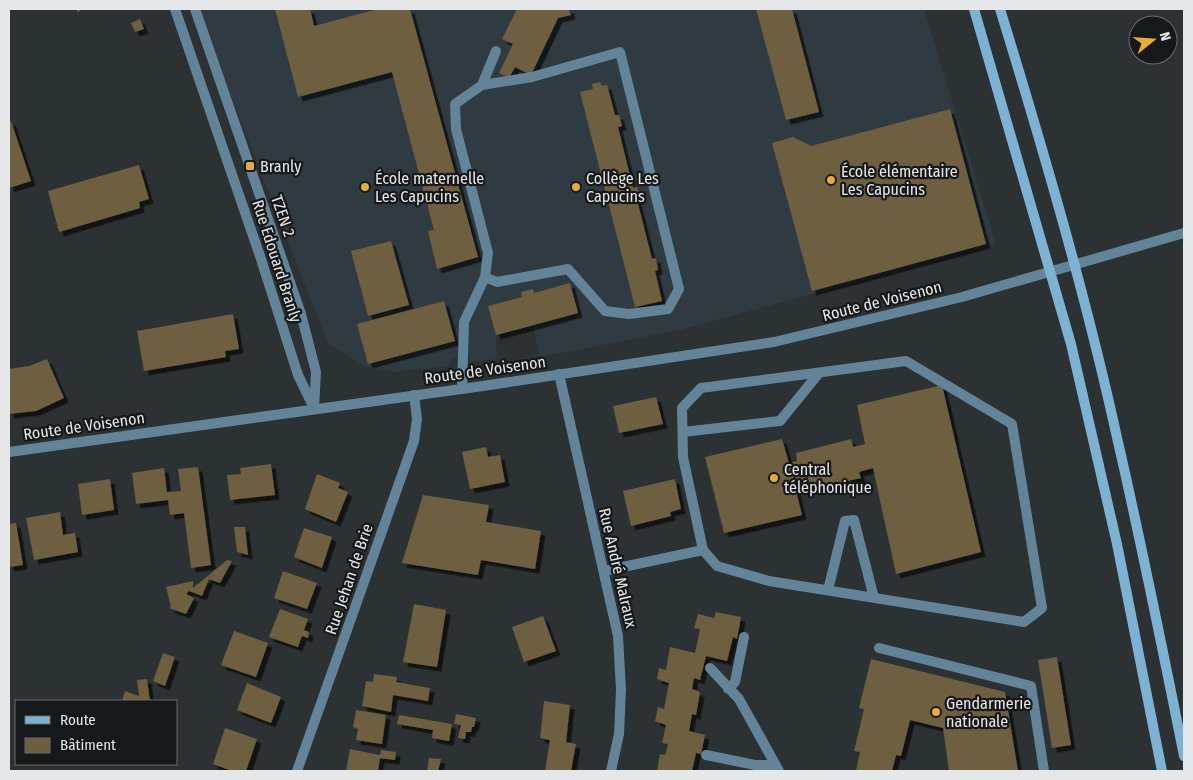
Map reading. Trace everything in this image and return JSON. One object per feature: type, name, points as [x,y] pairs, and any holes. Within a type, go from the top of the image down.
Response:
[{"type":"main road","points":[[974,9],[1071,344],[1117,544],[1162,771]]},
{"type":"main road","points":[[1000,9],[1061,216],[1118,440],[1184,756]]},
{"type":"street","name":"Rue Edouard Branly","points":[[174,9],[263,265],[298,375],[314,408]]},
{"type":"street","name":"TZEN 2","points":[[195,9],[301,314],[316,372],[314,408]]},
{"type":"street","points":[[482,85],[496,51]]},
{"type":"street","points":[[462,389],[464,322],[485,277],[488,253],[456,129],[455,104],[482,85],[532,76],[620,52],[679,289],[668,308],[629,314],[605,311],[568,269],[497,282],[485,277]]},
{"type":"street","name":"Route de Voisenon","points":[[9,452],[314,408],[462,389],[793,338],[962,297],[1184,233]]},
{"type":"street","points":[[906,361],[1012,424],[1042,608],[1024,622],[769,581],[717,566],[703,550],[683,457],[683,432],[682,408],[702,388],[906,361]]},
{"type":"street","points":[[683,432],[780,421],[819,372]]},
{"type":"street","name":"Rue André Malraux","points":[[559,374],[618,636],[621,690],[620,734],[611,771]]},
{"type":"street","name":"Rue Jehan de Brie","points":[[296,771],[414,441],[416,419],[414,395]]},
{"type":"street","points":[[828,590],[845,522],[854,520],[874,598]]},
{"type":"street","points":[[604,571],[703,550]]},
{"type":"street","points":[[728,689],[735,682],[744,637]]},
{"type":"street","points":[[879,648],[1031,686],[1044,771]]},
{"type":"street","points":[[710,668],[739,699],[778,768]]},
{"type":"street","points":[[706,755],[778,768]]},
{"type":"path","points":[[78,9],[79,13]]},
{"type":"shaded area","points":[[197,9],[924,9],[996,244],[680,330],[540,357],[533,326],[496,335],[497,359],[471,362],[468,355],[452,358],[448,366],[392,372],[368,368],[328,344]]},
{"type":"building","points":[[275,9],[310,9],[314,26],[378,9],[410,9],[478,257],[437,269],[428,231],[434,230],[392,72],[298,97]]},
{"type":"building","points":[[517,9],[573,9],[569,10],[571,15],[558,18],[531,75],[515,67],[509,78],[499,73],[513,44],[502,39]]},
{"type":"building","points":[[756,9],[792,9],[819,112],[786,120]]},
{"type":"building","points":[[140,19],[144,29],[135,32],[131,23]]},
{"type":"building","points":[[600,82],[602,86],[607,85],[615,115],[619,115],[622,126],[618,127],[633,188],[637,187],[641,199],[637,200],[652,259],[656,258],[658,270],[655,271],[662,301],[635,307],[580,92],[593,89],[592,84]]},
{"type":"building","points":[[950,109],[986,244],[812,291],[772,143],[793,137],[811,146]]},
{"type":"building","points":[[11,121],[31,181],[9,188],[9,122]]},
{"type":"building","points":[[139,165],[149,199],[139,202],[140,208],[59,232],[48,191]]},
{"type":"building","points":[[391,241],[409,305],[368,316],[351,251]]},
{"type":"building","points":[[570,283],[578,313],[496,335],[488,306],[522,297],[521,292],[533,289],[534,293]]},
{"type":"building","points":[[444,301],[455,341],[368,364],[357,324]]},
{"type":"building","points":[[233,314],[239,349],[225,351],[226,357],[144,371],[137,331]]},
{"type":"building","points":[[47,359],[64,398],[36,411],[9,414],[9,369],[29,366]]},
{"type":"building","name":"Central téléphonique","points":[[942,385],[981,552],[896,574],[873,468],[859,472],[861,478],[804,491],[803,485],[795,487],[802,515],[724,533],[705,457],[782,439],[789,463],[797,461],[796,453],[851,439],[853,447],[865,444],[857,405]]},
{"type":"building","points":[[656,397],[663,424],[619,433],[613,406]]},
{"type":"building","points":[[486,447],[488,457],[500,455],[505,482],[470,489],[462,452]]},
{"type":"building","points":[[271,464],[275,495],[230,500],[227,475],[241,474],[240,468]]},
{"type":"building","points":[[198,467],[211,565],[191,568],[184,513],[170,515],[168,500],[136,504],[132,473],[164,468],[167,492],[181,491],[178,469]]},
{"type":"building","points":[[317,474],[340,483],[338,488],[348,492],[336,522],[305,509]]},
{"type":"building","points":[[110,479],[114,510],[82,515],[78,484]]},
{"type":"building","points":[[675,479],[681,509],[670,512],[671,516],[631,526],[623,491]]},
{"type":"building","points":[[423,495],[489,505],[486,522],[541,531],[535,569],[481,560],[478,575],[402,563]]},
{"type":"building","points":[[60,512],[63,535],[75,533],[78,552],[34,560],[26,518]]},
{"type":"building","points":[[16,523],[23,565],[9,567],[9,524]]},
{"type":"building","points":[[234,527],[245,527],[248,555],[237,552]]},
{"type":"building","points":[[304,528],[332,537],[322,568],[294,557]]},
{"type":"building","points":[[227,560],[232,561],[220,583],[209,579],[202,596],[189,591],[186,594],[194,598],[186,614],[169,608],[171,607],[166,587],[193,581],[193,588]]},
{"type":"building","points":[[283,571],[317,583],[307,609],[274,598]]},
{"type":"building","points":[[414,604],[446,610],[437,667],[403,662]]},
{"type":"building","points":[[280,609],[308,619],[304,630],[309,632],[308,638],[302,636],[298,647],[269,637]]},
{"type":"building","points":[[716,612],[741,617],[737,639],[733,637],[727,661],[706,656],[700,680],[694,678],[692,689],[700,692],[696,715],[692,714],[689,731],[705,735],[701,754],[696,753],[692,771],[657,771],[660,754],[665,755],[668,744],[662,743],[666,725],[655,721],[658,707],[664,709],[669,683],[657,679],[659,668],[666,670],[670,647],[695,653],[700,629],[694,628],[698,614],[714,618]]},
{"type":"building","points":[[543,616],[556,651],[524,662],[512,627]]},
{"type":"building","points":[[234,631],[268,643],[256,677],[221,665]]},
{"type":"building","points":[[163,653],[175,657],[165,686],[153,681]]},
{"type":"building","points":[[1057,657],[1071,745],[1052,748],[1038,660]]},
{"type":"building","name":"Gendarmerie nationale","points":[[871,659],[1005,692],[1018,771],[949,771],[943,728],[910,720],[901,756],[896,755],[892,771],[856,771],[860,752],[854,751],[864,709],[859,708]]},
{"type":"building","points":[[374,674],[397,677],[396,682],[430,688],[428,701],[393,695],[391,712],[362,706],[366,681],[373,682]]},
{"type":"building","points":[[147,679],[150,700],[122,700],[125,691],[139,696],[137,680]]},
{"type":"building","points":[[247,683],[281,697],[271,723],[237,710]]},
{"type":"building","points":[[544,701],[570,705],[566,742],[576,744],[571,771],[545,771],[550,740],[540,738]]},
{"type":"building","points":[[356,710],[386,715],[382,744],[356,740],[358,729],[353,727]]},
{"type":"building","points":[[456,714],[476,718],[474,727],[472,727],[471,732],[466,732],[465,739],[458,738],[461,725],[454,724]]},
{"type":"building","points":[[399,715],[452,724],[449,741],[432,738],[433,730],[397,724]]},
{"type":"building","points":[[225,728],[257,739],[246,771],[232,771],[213,764]]},
{"type":"building","points":[[350,749],[380,755],[381,750],[396,752],[395,760],[380,758],[378,771],[346,771]]},
{"type":"building","points":[[429,758],[441,759],[438,771],[427,771]]},
{"type":"place","name":"Branly","points":[[250,166]]},
{"type":"place","name":"École élémentaire Les Capucins","points":[[831,180]]},
{"type":"place","name":"École maternelle Les Capucins","points":[[365,187]]},
{"type":"place","name":"Collège Les Capucins","points":[[576,187]]},
{"type":"place","name":"Central téléphonique","points":[[774,478]]},
{"type":"place","name":"Gendarmerie nationale","points":[[936,712]]}]
